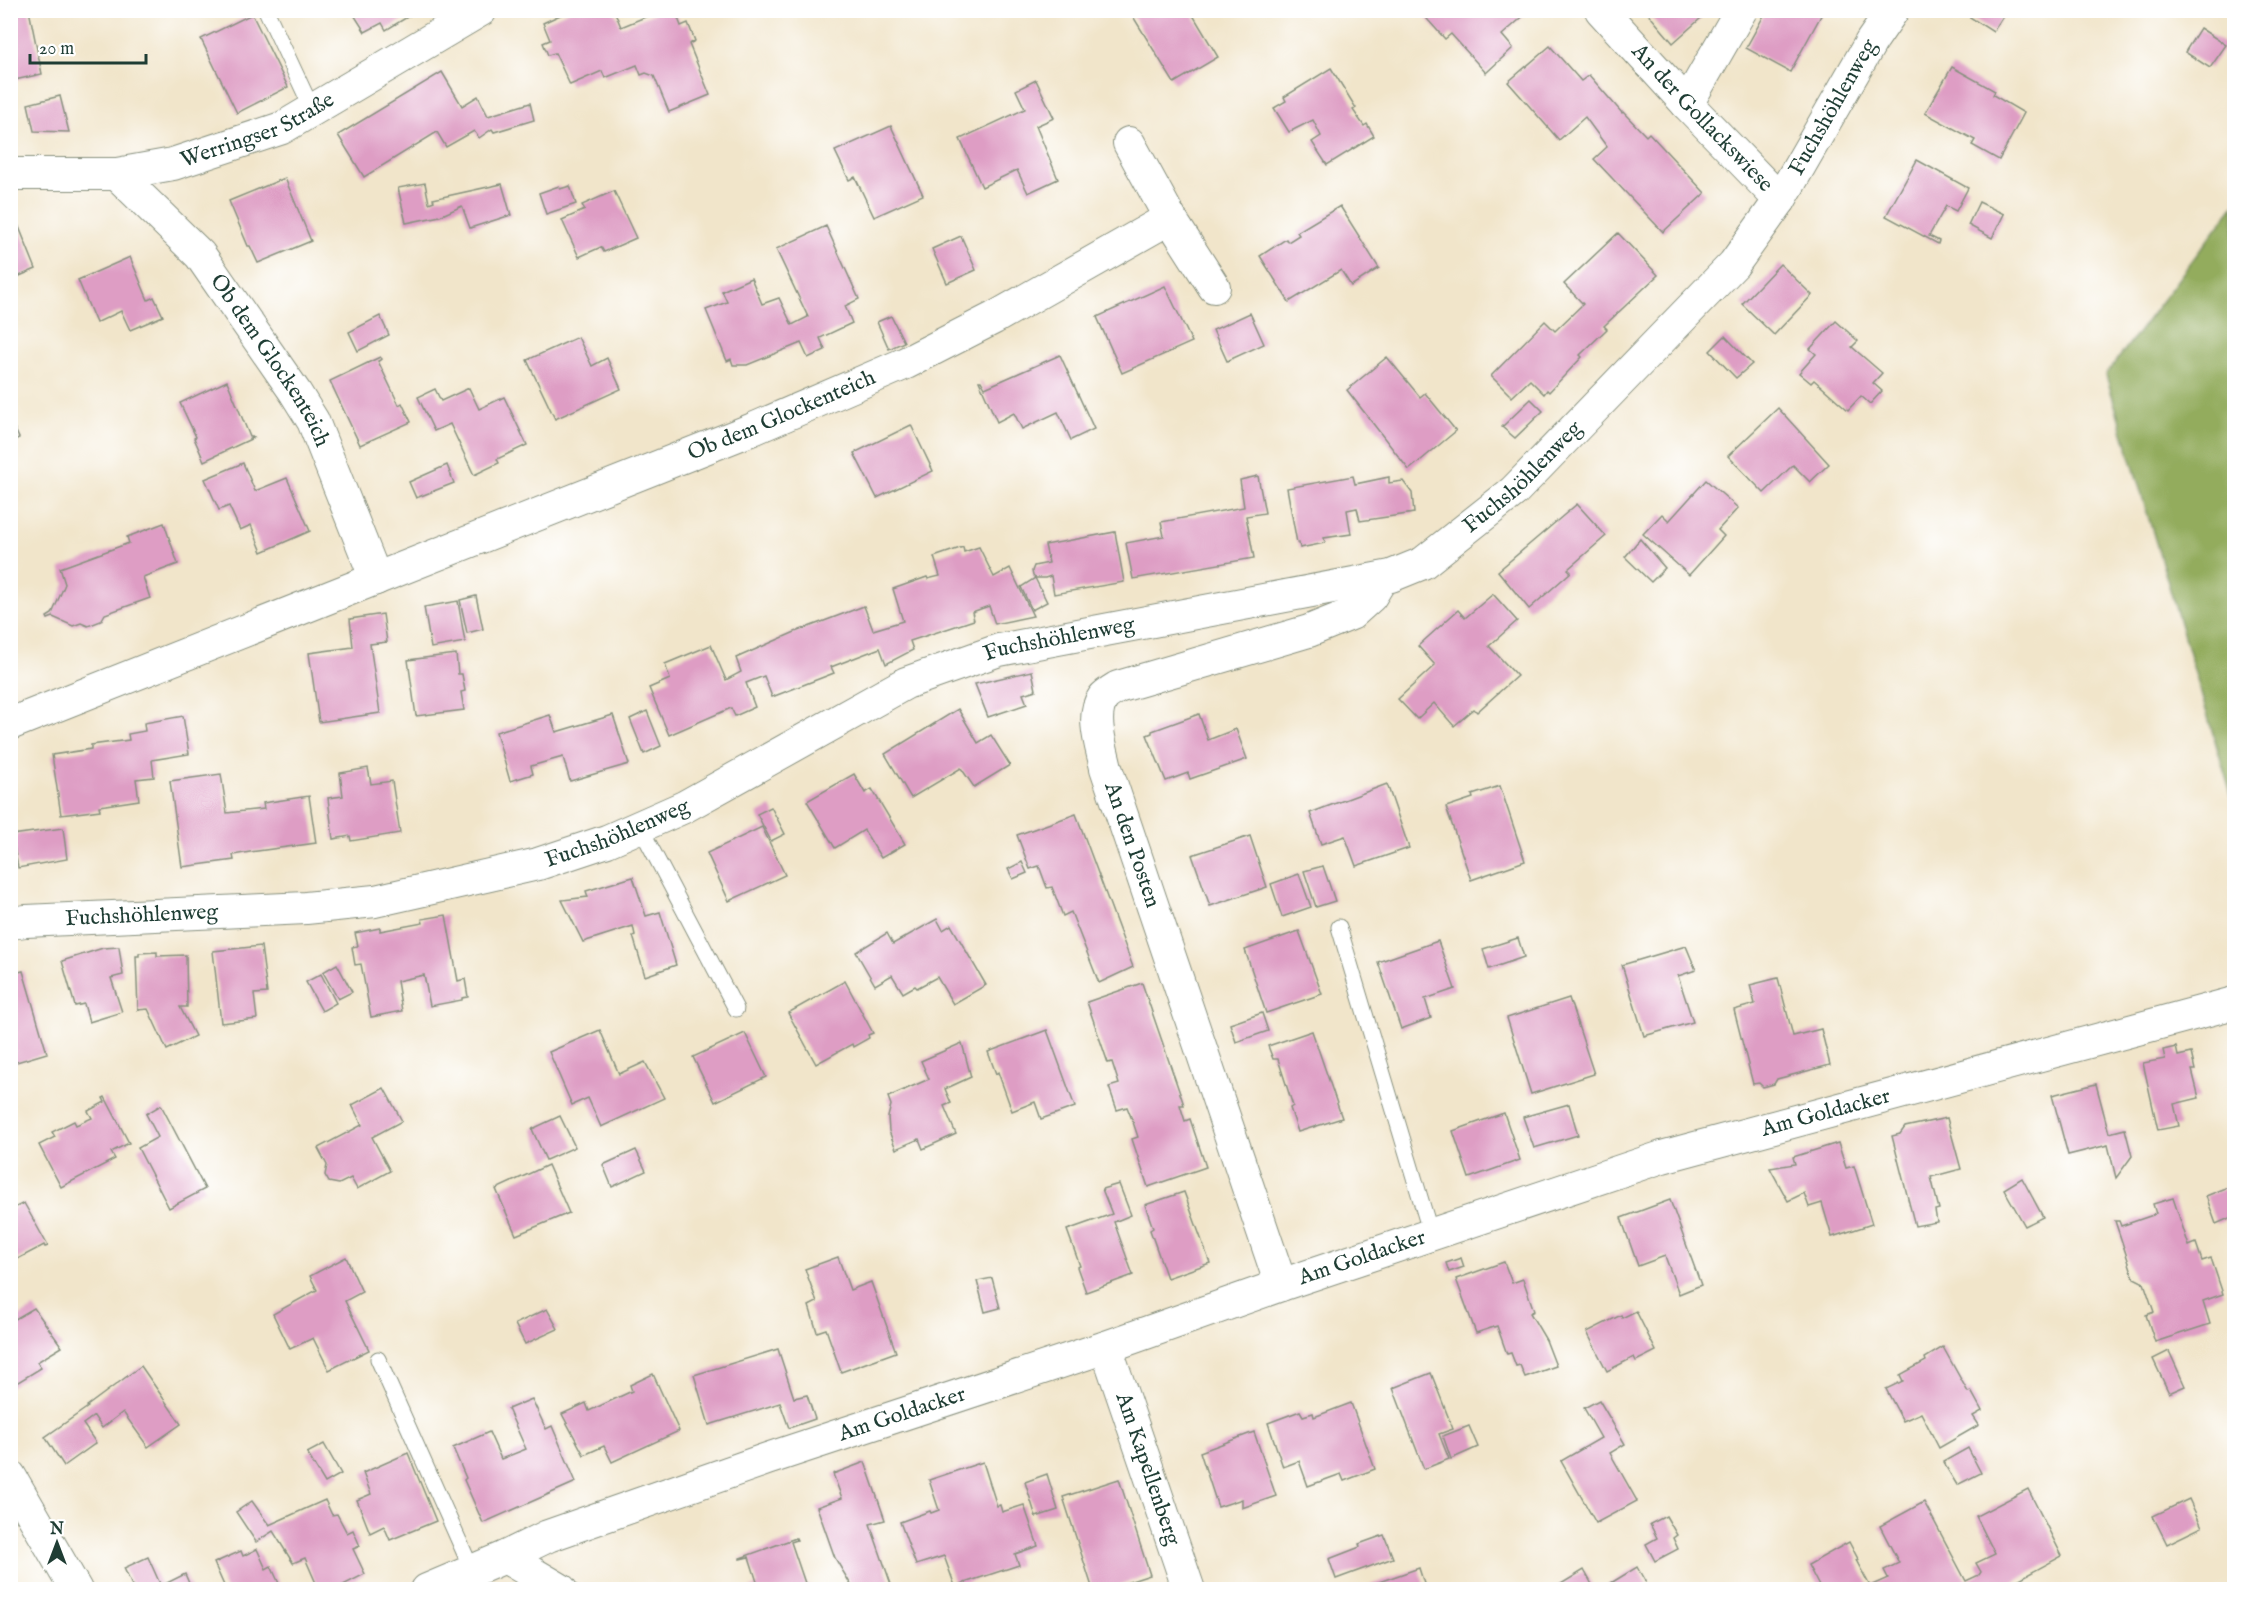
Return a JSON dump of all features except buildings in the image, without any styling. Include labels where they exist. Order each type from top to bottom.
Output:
[{"type":"street","name":"Werringser Straße","points":[[10,174],[117,174],[173,164],[282,128],[481,10]]},
{"type":"street","name":"An der Gollackswiese","points":[[1601,10],[1687,105],[1780,200]]},
{"type":"street","points":[[1687,105],[1741,10]]},
{"type":"street","name":"Fuchshöhlenweg","points":[[10,923],[306,909],[375,901],[538,864],[607,841],[684,807],[906,683],[999,650],[1382,578],[1423,563],[1514,491],[1734,264],[1780,200],[1871,42],[1893,10]]},
{"type":"street","points":[[1129,143],[1170,218],[1214,287]]},
{"type":"street","name":"Ob dem Glockenteich","points":[[117,174],[200,255],[295,392],[313,421],[376,579]]},
{"type":"street","name":"Ob dem Glockenteich","points":[[10,724],[753,429],[906,363],[994,318],[1170,218]]},
{"type":"street","name":"An den Posten","points":[[1281,1285],[1106,768],[1098,729],[1098,711],[1103,697],[1118,687],[1309,631],[1351,614],[1371,596],[1382,578]]},
{"type":"street","name":"Am Goldacker","points":[[427,1590],[548,1536],[756,1463],[1106,1347],[1281,1285],[1662,1157],[2235,1003]]},
{"type":"street","name":"Am Kapellenberg","points":[[1106,1347],[1189,1590]]},
{"type":"street","points":[[10,1476],[76,1590]]},
{"type":"street","points":[[505,1557],[561,1590]]},
{"type":"lane","points":[[266,10],[313,111]]},
{"type":"lane","points":[[640,827],[736,1009]]},
{"type":"lane","points":[[1339,927],[1431,1234]]},
{"type":"lane","points":[[378,1359],[472,1570]]},
{"type":"green space","points":[[2234,205],[2234,804],[2106,375]]}]
